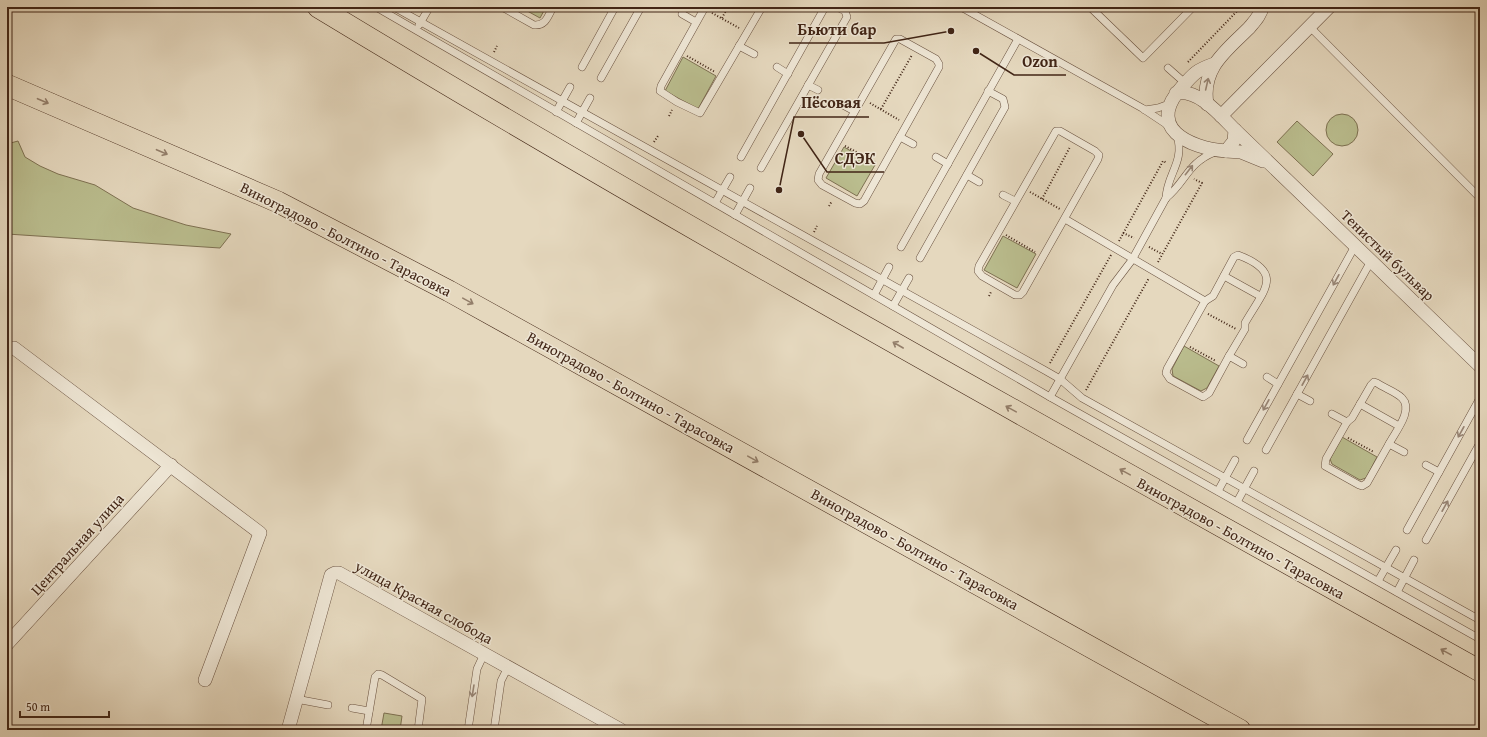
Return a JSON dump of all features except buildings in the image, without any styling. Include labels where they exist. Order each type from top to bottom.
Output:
[{"type":"main road","name":"Виноградово - Болтино - Тарасовка","points":[[318,7],[622,186],[972,388],[1480,671]]},
{"type":"main road","name":"Виноградово - Болтино - Тарасовка","points":[[7,85],[278,202],[449,291],[1240,730]]},
{"type":"street","points":[[1207,104],[1205,92],[1207,81],[1214,64],[1255,22],[1262,7]]},
{"type":"street","points":[[1221,116],[1329,7]]},
{"type":"street","points":[[1174,131],[1167,117],[1181,79],[1198,69],[1214,64]]},
{"type":"street","name":"Тенистый бульвар","points":[[1173,98],[1184,92],[1207,104],[1221,116],[1480,366]]},
{"type":"street","points":[[1222,150],[1234,141],[1235,130]]},
{"type":"street","name":"Тенистый бульвар","points":[[1174,131],[1194,145],[1241,152],[1273,167]]},
{"type":"street","points":[[7,348],[14,348],[260,533],[205,680]]},
{"type":"street","name":"Центральная улица","points":[[7,644],[171,465]]},
{"type":"street","name":"улица Красная слобода","points":[[288,730],[331,575],[339,573],[621,730]]},
{"type":"lane","points":[[376,7],[1050,397],[1480,639]]},
{"type":"lane","points":[[394,7],[407,10],[421,22],[1060,379],[1082,398],[1480,620]]},
{"type":"lane","points":[[502,7],[534,25],[540,25],[545,23],[553,7]]},
{"type":"lane","points":[[582,67],[615,7]]},
{"type":"lane","points":[[601,78],[641,7]]},
{"type":"lane","points":[[705,8],[661,86],[660,91],[677,102],[700,113],[762,7]]},
{"type":"lane","points":[[741,157],[826,7]]},
{"type":"lane","points":[[761,168],[847,16],[845,11],[838,7]]},
{"type":"lane","points":[[961,7],[1145,110],[1174,131],[1180,146],[1180,156],[1166,188],[1166,198]]},
{"type":"lane","points":[[1090,7],[1143,58],[1192,7]]},
{"type":"lane","points":[[416,30],[429,8]]},
{"type":"lane","points":[[401,22],[407,10]]},
{"type":"lane","points":[[682,14],[696,22]]},
{"type":"lane","points":[[1309,26],[1480,198]]},
{"type":"lane","points":[[900,39],[916,48],[936,59],[939,64],[938,67],[864,201],[860,204],[855,203],[822,185],[818,180],[819,174],[894,41],[900,39]]},
{"type":"lane","points":[[901,247],[1018,39]]},
{"type":"lane","points":[[740,46],[754,54]]},
{"type":"lane","points":[[777,68],[788,74]]},
{"type":"lane","points":[[1168,68],[1181,79]]},
{"type":"lane","points":[[808,85],[818,90]]},
{"type":"lane","points":[[556,112],[570,87]]},
{"type":"lane","points":[[920,258],[1005,107],[1003,99],[988,91]]},
{"type":"lane","points":[[576,123],[590,98]]},
{"type":"lane","points":[[1145,110],[1158,108],[1173,98]]},
{"type":"lane","points":[[841,104],[854,111]]},
{"type":"lane","points":[[1060,131],[1075,139],[1096,151],[1099,155],[1098,159],[1023,292],[1020,295],[1015,295],[982,276],[978,271],[978,266],[1053,133],[1060,131]]},
{"type":"lane","points":[[900,137],[913,144]]},
{"type":"lane","points":[[1050,397],[1113,285],[1132,260],[1166,198],[1173,192],[1194,164],[1204,156],[1222,150]]},
{"type":"lane","points":[[936,157],[948,164]]},
{"type":"lane","points":[[967,175],[979,182]]},
{"type":"lane","points":[[715,203],[730,177]]},
{"type":"lane","points":[[735,215],[750,188]]},
{"type":"lane","points":[[1003,195],[1015,202]]},
{"type":"lane","points":[[1066,216],[1115,247],[1132,260],[1205,300]]},
{"type":"lane","points":[[1247,440],[1355,246]]},
{"type":"lane","points":[[1238,255],[1261,267],[1266,273],[1268,280],[1245,323],[1242,333],[1209,393],[1203,397],[1170,379],[1166,373],[1205,300],[1213,296],[1234,257],[1238,255]]},
{"type":"lane","points":[[1266,450],[1371,261]]},
{"type":"lane","points":[[874,295],[890,267]]},
{"type":"lane","points":[[1224,276],[1260,296]]},
{"type":"lane","points":[[893,306],[909,278]]},
{"type":"lane","points":[[1229,356],[1243,364]]},
{"type":"lane","points":[[1266,377],[1278,384]]},
{"type":"lane","points":[[1374,382],[1403,399],[1406,408],[1405,414],[1399,426],[1365,485],[1359,485],[1325,466],[1324,462],[1346,422],[1352,418],[1374,382]]},
{"type":"lane","points":[[1297,394],[1310,401]]},
{"type":"lane","points":[[1407,530],[1480,398]]},
{"type":"lane","points":[[1360,404],[1399,426]]},
{"type":"lane","points":[[1332,414],[1346,422]]},
{"type":"lane","points":[[1426,540],[1480,442]]},
{"type":"lane","points":[[1389,444],[1404,452]]},
{"type":"lane","points":[[1218,491],[1235,460]]},
{"type":"lane","points":[[1426,465],[1439,472]]},
{"type":"lane","points":[[1237,502],[1254,471]]},
{"type":"lane","points":[[1378,581],[1396,550]]},
{"type":"lane","points":[[1397,592],[1414,560]]},
{"type":"lane","points":[[468,730],[477,669],[484,654]]},
{"type":"lane","points":[[494,730],[502,681],[508,667]]},
{"type":"lane","points":[[366,730],[375,677],[378,674],[422,699],[418,730]]},
{"type":"lane","points":[[296,699],[328,704]]},
{"type":"lane","points":[[352,708],[369,711]]},
{"type":"path","points":[[722,18],[728,7]]},
{"type":"path","points":[[1181,79],[1198,50],[1240,10],[1241,7]]},
{"type":"path","points":[[705,8],[747,33]]},
{"type":"path","points":[[881,109],[916,48]]},
{"type":"path","points":[[680,52],[723,76]]},
{"type":"path","points":[[861,98],[907,124]]},
{"type":"path","points":[[1042,198],[1075,139]]},
{"type":"path","points":[[837,141],[883,167]]},
{"type":"path","points":[[1046,371],[1163,161]]},
{"type":"path","points":[[1082,398],[1202,183]]},
{"type":"path","points":[[1022,188],[1042,198],[1066,216]]},
{"type":"path","points":[[998,231],[1044,256]]},
{"type":"path","points":[[1123,233],[1134,238]]},
{"type":"path","points":[[1147,246],[1162,254]]},
{"type":"path","points":[[1200,310],[1242,333]]},
{"type":"path","points":[[1182,342],[1224,366]]},
{"type":"path","points":[[1340,434],[1382,457]]},
{"type":"green space","points":[[520,7],[546,7],[540,18]]},
{"type":"green space","points":[[683,57],[716,76],[698,109],[665,91]]},
{"type":"green space","points":[[1345,114],[1351,116],[1356,121],[1358,130],[1356,139],[1351,144],[1339,146],[1333,144],[1328,139],[1326,127],[1328,121],[1333,116]]},
{"type":"green space","points":[[1297,121],[1333,154],[1313,176],[1277,142]]},
{"type":"green space","points":[[18,141],[25,157],[40,166],[58,174],[95,185],[133,208],[186,225],[231,234],[220,248],[7,234],[7,144]]},
{"type":"green space","points":[[844,147],[875,165],[857,196],[826,178]]},
{"type":"green space","points":[[1003,236],[1036,254],[1017,288],[984,270]]},
{"type":"green space","points":[[1184,346],[1219,366],[1207,388],[1201,391],[1173,376],[1172,369]]},
{"type":"green space","points":[[1342,437],[1377,457],[1366,478],[1360,480],[1332,464],[1330,459]]},
{"type":"green space","points":[[384,713],[402,716],[400,730],[381,730]]},
{"type":"place","name":"Бьюти бар","points":[[951,31]]},
{"type":"place","name":"Ozon","points":[[976,51]]},
{"type":"place","name":"СДЭК","points":[[801,134]]},
{"type":"place","name":"Пёсовая","points":[[779,190]]}]
